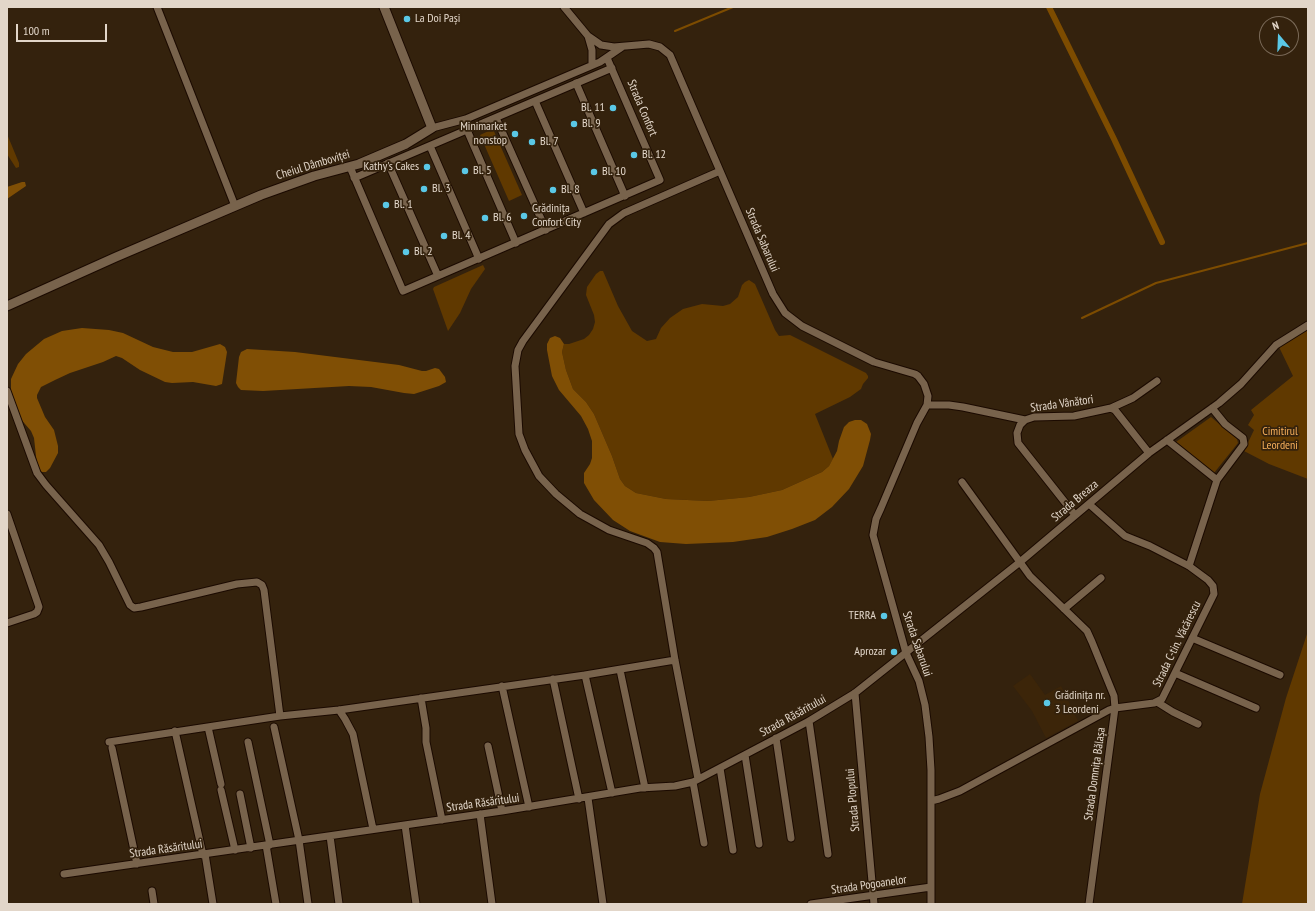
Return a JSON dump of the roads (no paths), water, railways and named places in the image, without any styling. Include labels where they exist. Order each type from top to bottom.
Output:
[{"type":"street","points":[[157,7],[234,206]]},
{"type":"street","points":[[384,7],[432,128]]},
{"type":"street","points":[[564,7],[588,36],[601,45],[602,53],[600,62]]},
{"type":"street","points":[[588,36],[593,54],[592,65]]},
{"type":"street","name":"Strada Sabarului","points":[[601,45],[609,47],[645,44],[655,45],[664,49],[670,55],[773,294],[785,314],[802,326],[874,362],[915,374],[922,380],[928,396],[927,405],[917,423],[881,508],[875,523],[873,535],[906,653],[919,681],[925,705],[929,737],[931,801],[931,904]]},
{"type":"street","name":"Cheiul Dâmboviței","points":[[7,306],[122,254],[234,206],[304,179],[350,167],[401,146],[432,128],[460,121],[600,62],[624,46]]},
{"type":"street","points":[[350,167],[354,178],[430,146],[612,68],[607,58]]},
{"type":"street","name":"Strada Confort","points":[[354,178],[403,291],[479,259],[660,180],[612,68]]},
{"type":"street","points":[[576,84],[625,196]]},
{"type":"street","points":[[536,101],[584,213]]},
{"type":"street","points":[[488,109],[494,118],[546,230]]},
{"type":"street","points":[[467,130],[516,243]]},
{"type":"street","points":[[430,146],[479,259]]},
{"type":"street","points":[[388,163],[438,276]]},
{"type":"street","points":[[704,843],[696,780],[656,552],[654,548],[647,543],[609,530],[580,514],[556,494],[539,476],[524,450],[519,434],[514,366],[518,350],[523,341],[609,224],[624,213],[720,171]]},
{"type":"street","name":"Strada Breaza","points":[[854,693],[1020,562],[1149,453],[1212,408],[1241,384],[1276,345],[1308,326]]},
{"type":"street","points":[[1111,408],[1133,398],[1157,381]]},
{"type":"street","points":[[7,390],[33,466],[39,476],[99,544],[110,562],[130,605],[134,608],[141,607],[237,584],[257,582],[262,584],[280,716]]},
{"type":"street","points":[[927,405],[949,405],[963,407],[1025,420]]},
{"type":"street","name":"Strada Vânători","points":[[1075,515],[1018,443],[1016,433],[1020,425],[1025,420],[1034,417],[1074,416],[1111,408],[1115,410],[1149,453]]},
{"type":"street","points":[[1188,566],[1217,480],[1241,451],[1245,442],[1243,438],[1225,424],[1212,408]]},
{"type":"street","points":[[1167,440],[1217,480]]},
{"type":"street","name":"Strada Domnița Bălașa","points":[[962,482],[1032,579],[1081,625],[1090,637],[1114,696],[1115,708],[1089,904]]},
{"type":"street","name":"Strada C-tin. Văcărescu","points":[[931,801],[960,791],[1084,723],[1115,708],[1157,702],[1162,699],[1214,591],[1210,582],[1188,566],[1150,546],[1125,536],[1089,504]]},
{"type":"street","points":[[7,514],[39,607],[37,612],[34,614],[7,623]]},
{"type":"street","points":[[1064,609],[1100,578]]},
{"type":"street","points":[[1192,638],[1280,675]]},
{"type":"street","points":[[137,864],[110,745],[175,731],[280,716],[339,710],[620,670],[675,660]]},
{"type":"street","points":[[620,670],[645,788]]},
{"type":"street","points":[[1175,673],[1256,708]]},
{"type":"street","points":[[585,675],[612,793]]},
{"type":"street","points":[[553,679],[579,799]]},
{"type":"street","points":[[502,686],[529,807]]},
{"type":"street","name":"Strada Răsăritului","points":[[64,874],[502,812],[645,788],[675,786],[696,780],[720,768],[809,721],[854,693]]},
{"type":"street","name":"Strada Plopului","points":[[854,693],[874,904]]},
{"type":"street","points":[[421,698],[426,728],[426,742],[442,820]]},
{"type":"street","points":[[1157,702],[1173,712],[1198,724]]},
{"type":"street","points":[[339,710],[353,734],[373,830]]},
{"type":"street","points":[[809,721],[828,854]]},
{"type":"street","points":[[208,727],[235,850]]},
{"type":"street","points":[[274,727],[299,840],[308,904]]},
{"type":"street","points":[[175,731],[204,854],[214,904]]},
{"type":"street","points":[[776,738],[791,838]]},
{"type":"street","points":[[248,742],[268,845],[276,904]]},
{"type":"street","points":[[488,746],[502,812]]},
{"type":"street","points":[[745,755],[759,844]]},
{"type":"street","points":[[720,768],[733,850]]},
{"type":"street","points":[[240,794],[251,848]]},
{"type":"street","points":[[588,798],[603,904]]},
{"type":"street","points":[[480,814],[492,904]]},
{"type":"street","points":[[405,825],[416,904]]},
{"type":"street","points":[[330,836],[340,904]]},
{"type":"street","name":"Strada Pogoanelor","points":[[811,904],[931,887]]},
{"type":"street","points":[[152,891],[154,904]]},
{"type":"waterway","points":[[675,31],[733,7]]},
{"type":"waterway","points":[[1049,7],[1114,139],[1162,242]]},
{"type":"waterway","points":[[1082,318],[1156,283],[1308,243]]},
{"type":"place","name":"La Doi Pași","points":[[407,19]]},
{"type":"place","name":"Bl. 11","points":[[613,108]]},
{"type":"place","name":"Bl. 9","points":[[574,124]]},
{"type":"place","name":"Minimarket nonstop","points":[[515,134]]},
{"type":"place","name":"Bl. 7","points":[[532,142]]},
{"type":"place","name":"Bl. 12","points":[[634,155]]},
{"type":"place","name":"Kathy's Cakes","points":[[427,167]]},
{"type":"place","name":"Bl. 5","points":[[465,171]]},
{"type":"place","name":"Bl. 10","points":[[594,172]]},
{"type":"place","name":"Bl. 3","points":[[424,189]]},
{"type":"place","name":"Bl. 8","points":[[553,190]]},
{"type":"place","name":"Bl. 1","points":[[386,205]]},
{"type":"place","name":"Grădinița Confort City","points":[[524,216]]},
{"type":"place","name":"Bl. 6","points":[[485,218]]},
{"type":"place","name":"Bl. 4","points":[[444,236]]},
{"type":"place","name":"Bl. 2","points":[[406,252]]},
{"type":"place","name":"TERRA","points":[[884,616]]},
{"type":"place","name":"Aprozar","points":[[894,652]]},
{"type":"place","name":"Grădinița nr. 3 Leordeni","points":[[1047,703]]},
{"type":"park label","name":"Cimitirul Leordeni","points":[[1280,439]]}]
